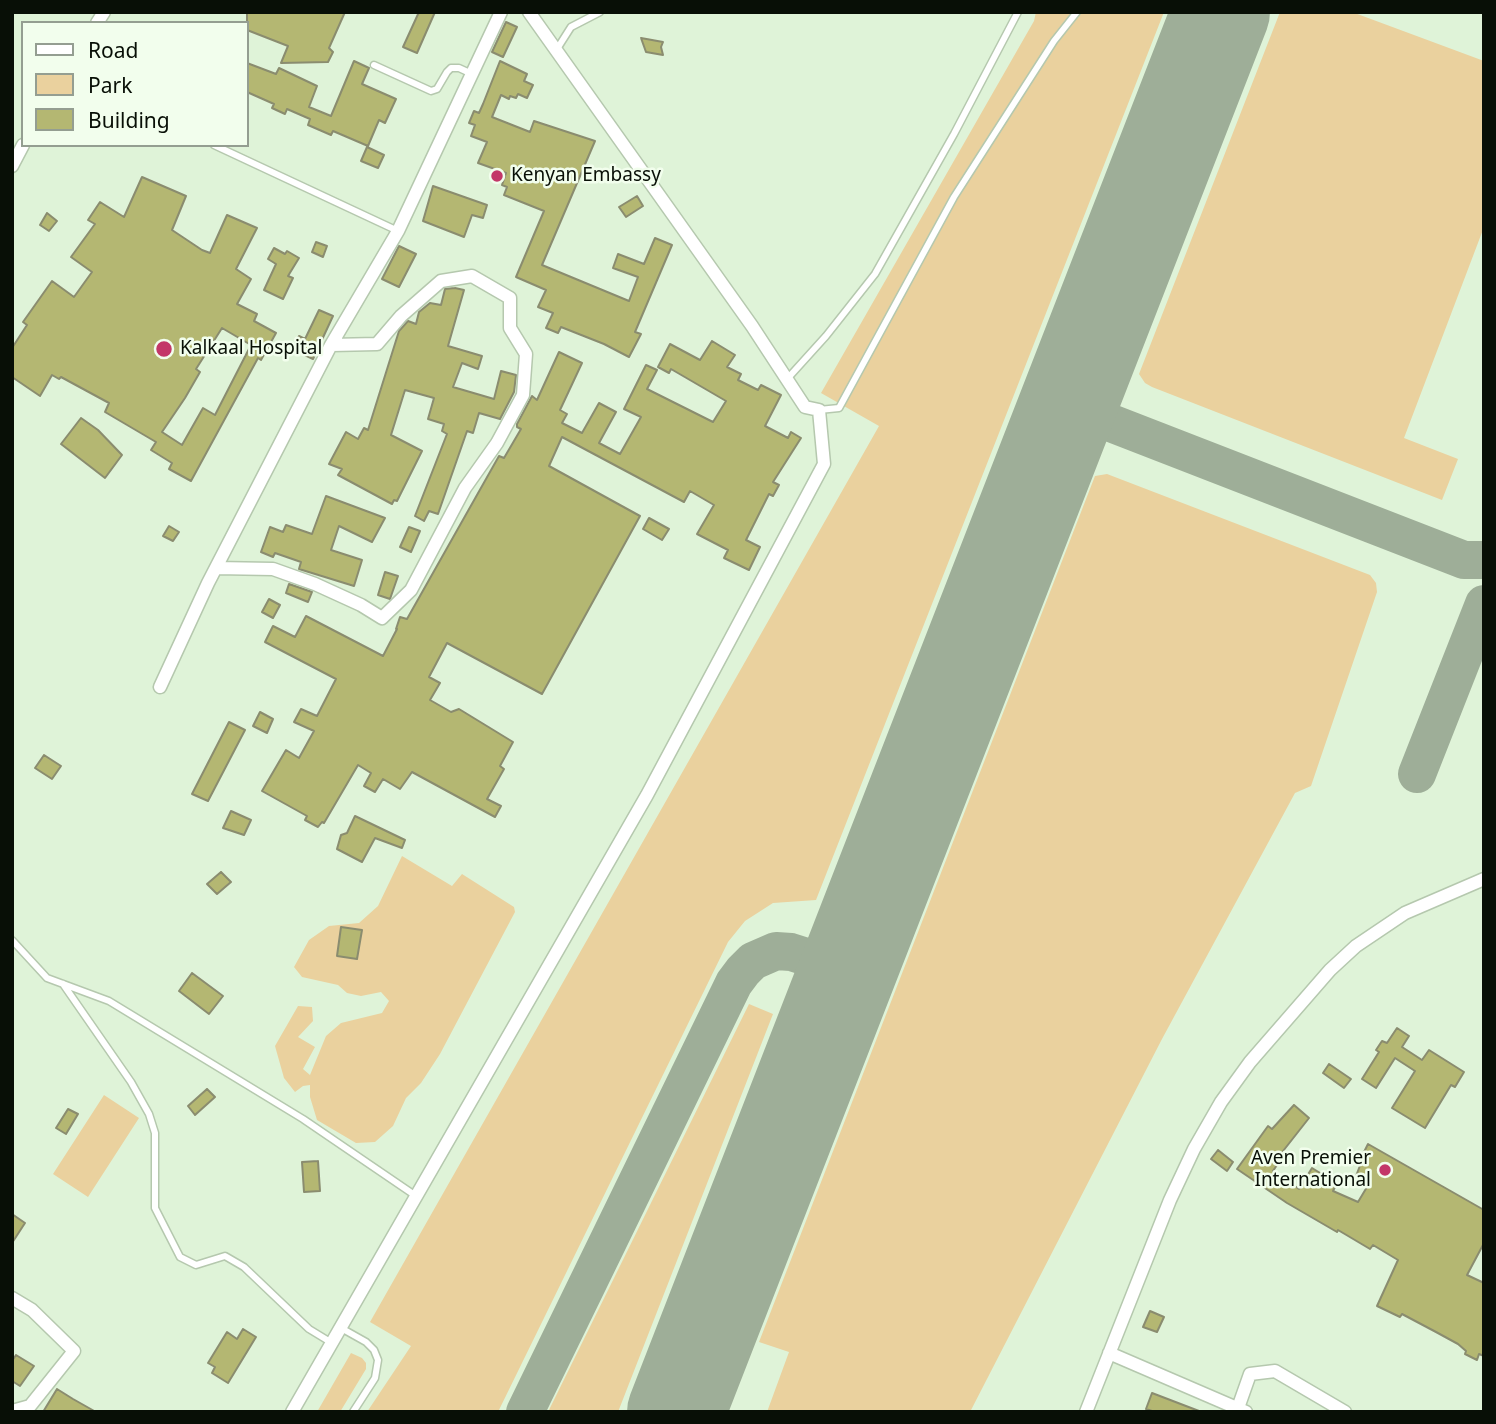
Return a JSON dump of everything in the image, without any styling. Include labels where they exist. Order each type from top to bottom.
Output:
[{"type":"street","points":[[160,687],[216,568],[331,345],[398,231],[501,12]]},
{"type":"street","points":[[292,1412],[647,795],[824,464],[819,410],[805,407],[788,378],[529,12]]},
{"type":"street","points":[[12,166],[22,147]]},
{"type":"street","points":[[216,568],[273,569],[315,583],[382,618],[411,590],[465,488],[497,443],[523,395],[526,354],[510,328],[510,299],[472,276],[441,281],[401,316],[377,344],[331,345]]},
{"type":"street","points":[[1086,1412],[1170,1200],[1194,1149],[1221,1102],[1250,1062],[1313,988],[1356,946],[1379,928],[1405,913],[1484,879]]},
{"type":"street","points":[[12,1298],[32,1310],[74,1351],[30,1406],[12,1411]]},
{"type":"street","points":[[1109,1353],[1242,1410],[1250,1374],[1275,1371],[1345,1412]]},
{"type":"lane","points":[[557,49],[571,27],[600,12]]},
{"type":"lane","points":[[788,378],[826,336],[875,274],[954,134],[1018,12]]},
{"type":"lane","points":[[819,410],[839,408],[954,197],[1054,41],[1077,12]]},
{"type":"lane","points":[[374,65],[431,91],[437,89],[451,68],[472,74]]},
{"type":"lane","points":[[218,147],[398,231]]},
{"type":"lane","points":[[12,940],[47,978],[108,1001],[303,1119],[417,1197]]},
{"type":"lane","points":[[63,985],[131,1082],[149,1114],[155,1133],[155,1208],[180,1256],[196,1265],[225,1256],[244,1267],[309,1329],[332,1343]]},
{"type":"lane","points":[[341,1328],[366,1342],[374,1350],[378,1360],[375,1378],[353,1412]]},
{"type":"green space","points":[[1036,12],[1164,12],[816,900],[773,903],[745,921],[728,942],[498,1412],[367,1412],[411,1346],[370,1322],[879,426],[821,393],[1034,21]]},
{"type":"green space","points":[[1280,12],[1352,12],[1484,61],[1484,227],[1404,438],[1458,459],[1442,500],[1152,387],[1145,383],[1139,374]]},
{"type":"green space","points":[[1107,474],[1370,575],[1376,583],[1377,592],[1311,786],[1295,793],[1162,1039],[970,1412],[767,1412],[789,1352],[759,1342],[1095,476]]},
{"type":"green space","points":[[402,856],[452,886],[462,874],[514,907],[515,912],[440,1054],[421,1083],[406,1098],[393,1126],[375,1142],[356,1143],[317,1120],[310,1097],[310,1085],[295,1092],[284,1078],[275,1046],[298,1006],[312,1007],[313,1021],[298,1037],[315,1047],[303,1069],[310,1075],[326,1036],[341,1023],[382,1013],[389,1001],[381,992],[361,996],[347,993],[338,985],[302,977],[294,967],[309,940],[329,926],[359,923],[378,906]]},
{"type":"green space","points":[[749,1004],[773,1014],[618,1412],[548,1412]]},
{"type":"green space","points":[[104,1095],[139,1118],[88,1197],[53,1174]]},
{"type":"green space","points":[[351,1353],[362,1358],[366,1369],[340,1412],[317,1412]]},
{"type":"building","points":[[247,12],[345,12],[329,48],[333,52],[328,62],[281,63],[288,46],[248,30]]},
{"type":"building","points":[[419,12],[435,12],[417,53],[403,47]]},
{"type":"building","points":[[506,22],[517,27],[503,57],[492,52]]},
{"type":"building","points":[[641,38],[663,42],[663,55],[646,52]]},
{"type":"building","points":[[354,61],[369,68],[362,84],[396,99],[385,123],[379,120],[368,146],[333,131],[331,135],[308,125],[310,119],[287,109],[285,114],[272,108],[274,104],[248,92],[248,63],[276,74],[279,68],[317,86],[309,107],[331,116]]},
{"type":"building","points":[[500,61],[527,74],[524,81],[533,85],[527,98],[518,94],[516,98],[510,96],[509,99],[501,95],[492,117],[530,132],[534,121],[595,141],[542,265],[629,301],[638,277],[613,268],[618,254],[644,264],[655,238],[672,245],[635,332],[641,334],[629,357],[561,327],[558,333],[546,328],[553,313],[538,307],[546,290],[516,277],[544,211],[504,195],[507,187],[502,185],[506,173],[478,163],[487,142],[471,136],[475,125],[469,123],[474,111],[479,113]]},
{"type":"building","points":[[367,147],[384,155],[378,168],[361,161]]},
{"type":"building","points":[[142,177],[186,196],[172,230],[202,250],[210,253],[227,215],[257,228],[236,269],[251,279],[237,304],[257,314],[254,321],[276,333],[261,360],[258,358],[191,481],[169,469],[172,463],[151,450],[156,442],[105,412],[109,403],[61,377],[59,379],[52,375],[40,396],[12,377],[12,348],[27,325],[23,322],[52,281],[74,297],[92,272],[71,257],[95,224],[88,220],[100,202],[124,217]],"holes":[[[222,328],[251,345],[215,415],[203,408],[182,445],[162,432],[185,398],[200,372],[196,369]]]},
{"type":"building","points":[[433,186],[487,205],[483,218],[472,215],[464,237],[423,221]]},
{"type":"building","points":[[637,196],[643,206],[626,217],[619,207]]},
{"type":"building","points":[[47,213],[57,221],[49,231],[40,225]]},
{"type":"building","points":[[316,242],[327,246],[323,257],[312,252]]},
{"type":"building","points":[[399,246],[416,254],[399,287],[382,279]]},
{"type":"building","points":[[274,248],[299,258],[288,276],[293,278],[283,299],[264,290],[276,264],[268,259]]},
{"type":"building","points":[[445,289],[464,290],[448,346],[482,356],[478,369],[462,363],[453,387],[494,399],[501,371],[516,375],[514,392],[500,419],[479,413],[473,433],[467,431],[438,514],[429,511],[424,521],[415,516],[447,434],[442,431],[444,424],[428,419],[434,398],[405,390],[391,435],[422,451],[397,501],[394,500],[392,504],[338,475],[342,469],[329,464],[346,432],[358,439],[364,428],[368,430],[399,331],[408,321],[416,324],[419,312],[430,303],[441,305]]},
{"type":"building","points":[[319,310],[333,316],[313,359],[292,349],[299,336],[305,339]]},
{"type":"building","points":[[712,341],[735,355],[727,367],[741,374],[738,380],[758,390],[761,385],[781,395],[765,426],[788,438],[791,432],[801,438],[773,482],[779,485],[773,496],[769,494],[746,540],[760,547],[749,570],[724,558],[728,550],[697,534],[714,505],[690,491],[684,502],[562,437],[549,466],[640,516],[542,694],[447,643],[429,677],[440,683],[430,700],[451,712],[459,709],[513,742],[500,766],[504,769],[487,799],[501,806],[495,817],[412,772],[400,789],[383,779],[375,792],[364,786],[371,773],[358,765],[324,823],[318,827],[305,820],[307,816],[262,791],[286,750],[299,758],[314,731],[294,722],[301,709],[317,716],[336,679],[265,642],[273,626],[295,637],[306,616],[383,656],[400,617],[407,619],[499,456],[504,458],[521,429],[517,424],[532,396],[537,400],[559,352],[582,363],[560,410],[567,414],[562,423],[582,433],[599,403],[616,412],[599,443],[620,454],[641,417],[624,409],[646,365],[657,370],[647,389],[713,422],[726,401],[671,369],[669,373],[658,367],[670,344],[700,360]]},
{"type":"building","points":[[81,418],[98,430],[122,455],[105,478],[61,444]]},
{"type":"building","points":[[326,496],[385,518],[372,542],[339,526],[331,550],[362,560],[354,586],[299,569],[301,562],[275,553],[273,557],[261,552],[270,527],[283,532],[286,525],[312,534]]},
{"type":"building","points":[[649,518],[669,529],[662,540],[643,529]]},
{"type":"building","points":[[169,526],[179,532],[173,541],[163,536]]},
{"type":"building","points":[[409,527],[420,531],[411,552],[400,547]]},
{"type":"building","points":[[385,572],[398,576],[390,599],[378,595]]},
{"type":"building","points":[[289,584],[312,592],[308,602],[286,593]]},
{"type":"building","points":[[269,599],[280,605],[273,618],[262,612]]},
{"type":"building","points":[[260,712],[273,719],[267,733],[253,726]]},
{"type":"building","points":[[229,722],[245,730],[208,801],[192,794]]},
{"type":"building","points":[[44,755],[61,766],[52,779],[35,768]]},
{"type":"building","points":[[231,811],[251,820],[244,835],[223,828]]},
{"type":"building","points":[[355,816],[405,840],[402,848],[375,838],[362,862],[337,849],[341,835],[347,833]]},
{"type":"building","points":[[221,872],[231,882],[217,894],[207,884]]},
{"type":"building","points":[[341,927],[362,930],[357,959],[337,956]]},
{"type":"building","points":[[192,973],[223,996],[209,1014],[179,991]]},
{"type":"building","points":[[1397,1028],[1409,1036],[1402,1047],[1422,1060],[1429,1050],[1464,1072],[1455,1087],[1451,1085],[1425,1128],[1392,1108],[1415,1071],[1395,1058],[1376,1088],[1362,1079],[1379,1052],[1376,1050],[1382,1041],[1387,1043]]},
{"type":"building","points":[[1329,1064],[1351,1079],[1344,1088],[1323,1073]]},
{"type":"building","points":[[207,1089],[215,1097],[195,1115],[188,1106]]},
{"type":"building","points":[[1294,1105],[1309,1118],[1276,1160],[1279,1162],[1273,1171],[1299,1189],[1312,1168],[1325,1176],[1323,1180],[1335,1187],[1333,1191],[1358,1202],[1370,1182],[1356,1176],[1361,1163],[1359,1162],[1368,1144],[1484,1210],[1484,1243],[1467,1275],[1484,1283],[1484,1356],[1479,1354],[1477,1360],[1465,1354],[1466,1351],[1458,1344],[1436,1332],[1402,1314],[1400,1317],[1377,1306],[1398,1260],[1373,1245],[1370,1249],[1338,1230],[1337,1232],[1287,1203],[1237,1169],[1268,1126],[1272,1129]]},
{"type":"building","points":[[68,1109],[78,1114],[66,1134],[56,1128]]},
{"type":"building","points":[[1218,1150],[1233,1162],[1227,1171],[1211,1159]]},
{"type":"building","points":[[318,1161],[320,1191],[304,1192],[302,1162]]},
{"type":"building","points":[[12,1214],[25,1223],[12,1243]]},
{"type":"building","points":[[1150,1311],[1164,1317],[1157,1332],[1143,1327]]},
{"type":"building","points":[[243,1329],[256,1337],[228,1383],[212,1373],[215,1367],[208,1363],[227,1332],[237,1339]]},
{"type":"building","points":[[16,1355],[34,1366],[20,1386],[12,1381],[12,1361]]},
{"type":"building","points":[[57,1389],[73,1399],[96,1412],[43,1412]]},
{"type":"building","points":[[1152,1393],[1199,1411],[1155,1412],[1146,1409]]},
{"type":"taxiway","points":[[1067,406],[1464,560],[1484,560]]},
{"type":"taxiway","points":[[1417,774],[1484,604]]},
{"type":"taxiway","points":[[525,1412],[734,983],[753,961],[776,951],[791,952],[848,970]]},
{"type":"runway","points":[[676,1412],[1221,12]]},
{"type":"place","name":"Kenyan Embassy","points":[[497,176]]},
{"type":"place","name":"Kalkaal Hospital","points":[[164,349]]},
{"type":"place","name":"Aven Premier International","points":[[1385,1170]]}]
